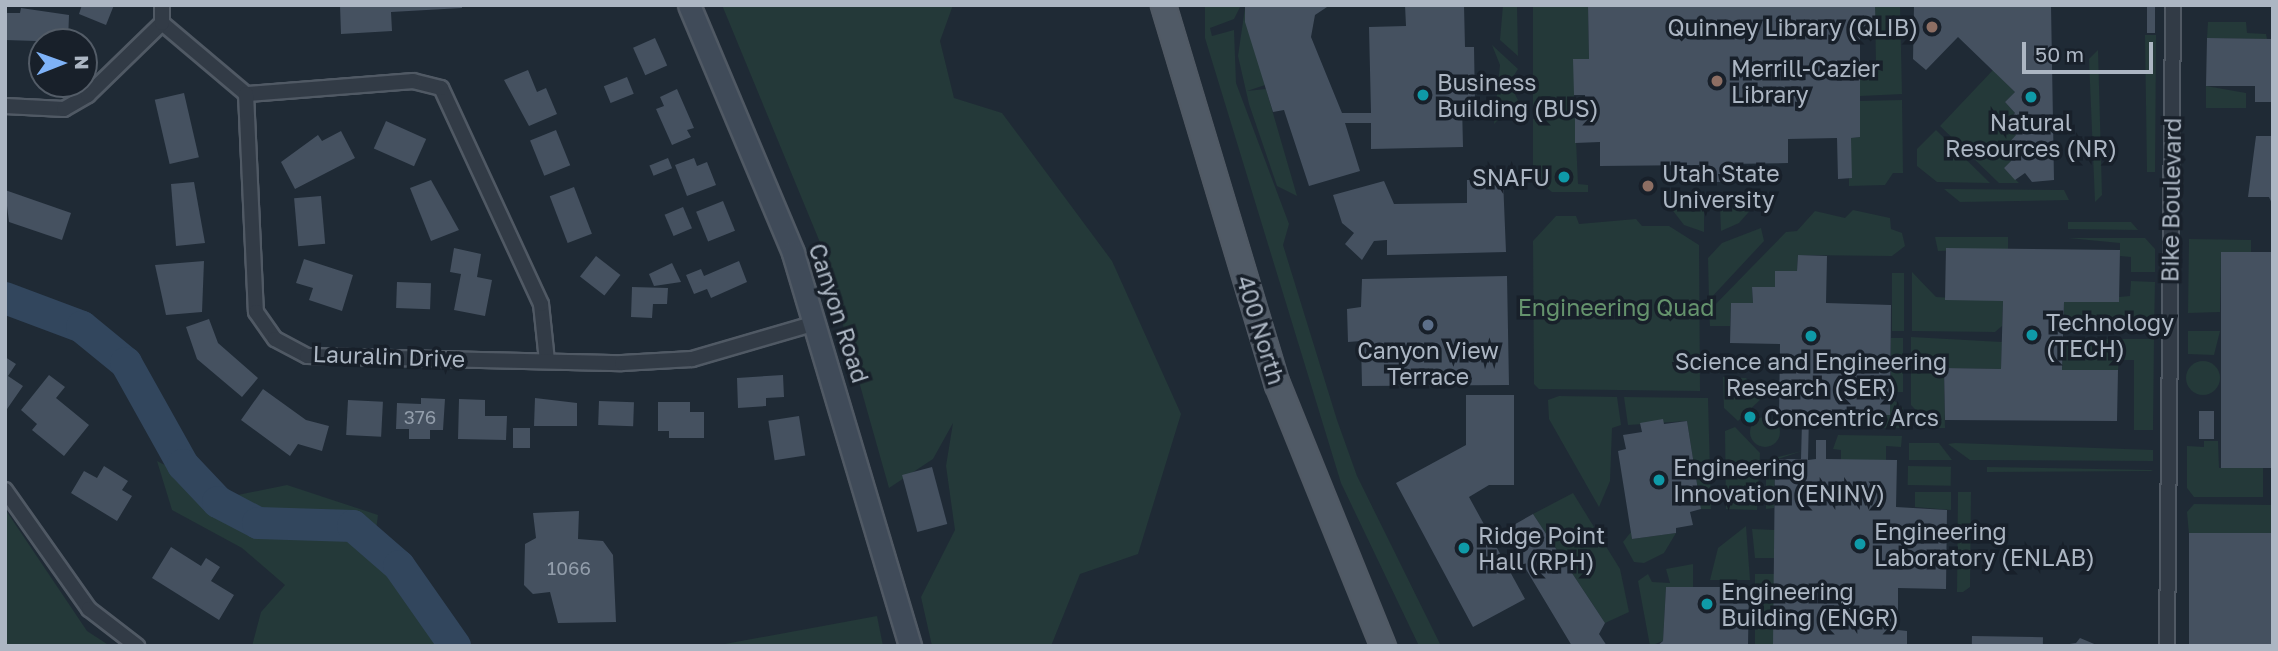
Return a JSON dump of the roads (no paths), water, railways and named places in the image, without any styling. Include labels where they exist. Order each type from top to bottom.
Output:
[{"type":"main road","name":"400 North","points":[[1163,5],[1277,384],[1383,646]]},
{"type":"street","points":[[5,106],[64,109],[88,95],[162,23],[162,5]]},
{"type":"street","name":"Canyon Road","points":[[689,5],[816,323],[910,646]]},
{"type":"street","name":"Bike Boulevard","points":[[2167,646],[2173,5]]},
{"type":"street","points":[[162,23],[246,94],[413,81],[441,88],[541,304],[547,361]]},
{"type":"street","name":"Lauralin Drive","points":[[246,94],[256,312],[275,339],[307,356],[547,361],[692,359],[816,323]]},
{"type":"street","points":[[5,490],[89,609],[137,646]]},
{"type":"waterway","points":[[5,298],[82,327],[126,363],[183,465],[218,502],[258,523],[353,526],[399,566],[455,646]]},
{"type":"place","name":"Quinney Library (QLIB)","points":[[1932,27]]},
{"type":"place","name":"Merrill-Cazier Library","points":[[1717,81]]},
{"type":"place","name":"Business Building (BUS)","points":[[1423,95]]},
{"type":"place","name":"Natural Resources (NR)","points":[[2031,97]]},
{"type":"place","name":"SNAFU","points":[[1564,177]]},
{"type":"place","name":"Utah State University","points":[[1648,186]]},
{"type":"place","name":"Canyon View Terrace","points":[[1428,325]]},
{"type":"place","name":"Technology (TECH)","points":[[2032,335]]},
{"type":"place","name":"Science and Engineering Research (SER)","points":[[1811,336]]},
{"type":"place","name":"Concentric Arcs","points":[[1750,417]]},
{"type":"place","name":"Engineering Innovation (ENINV)","points":[[1659,480]]},
{"type":"place","name":"Engineering Laboratory (ENLAB)","points":[[1860,544]]},
{"type":"place","name":"Ridge Point Hall (RPH)","points":[[1464,548]]},
{"type":"place","name":"Engineering Building (ENGR)","points":[[1707,604]]},
{"type":"park label","name":"Engineering Quad","points":[[1616,307]]}]
